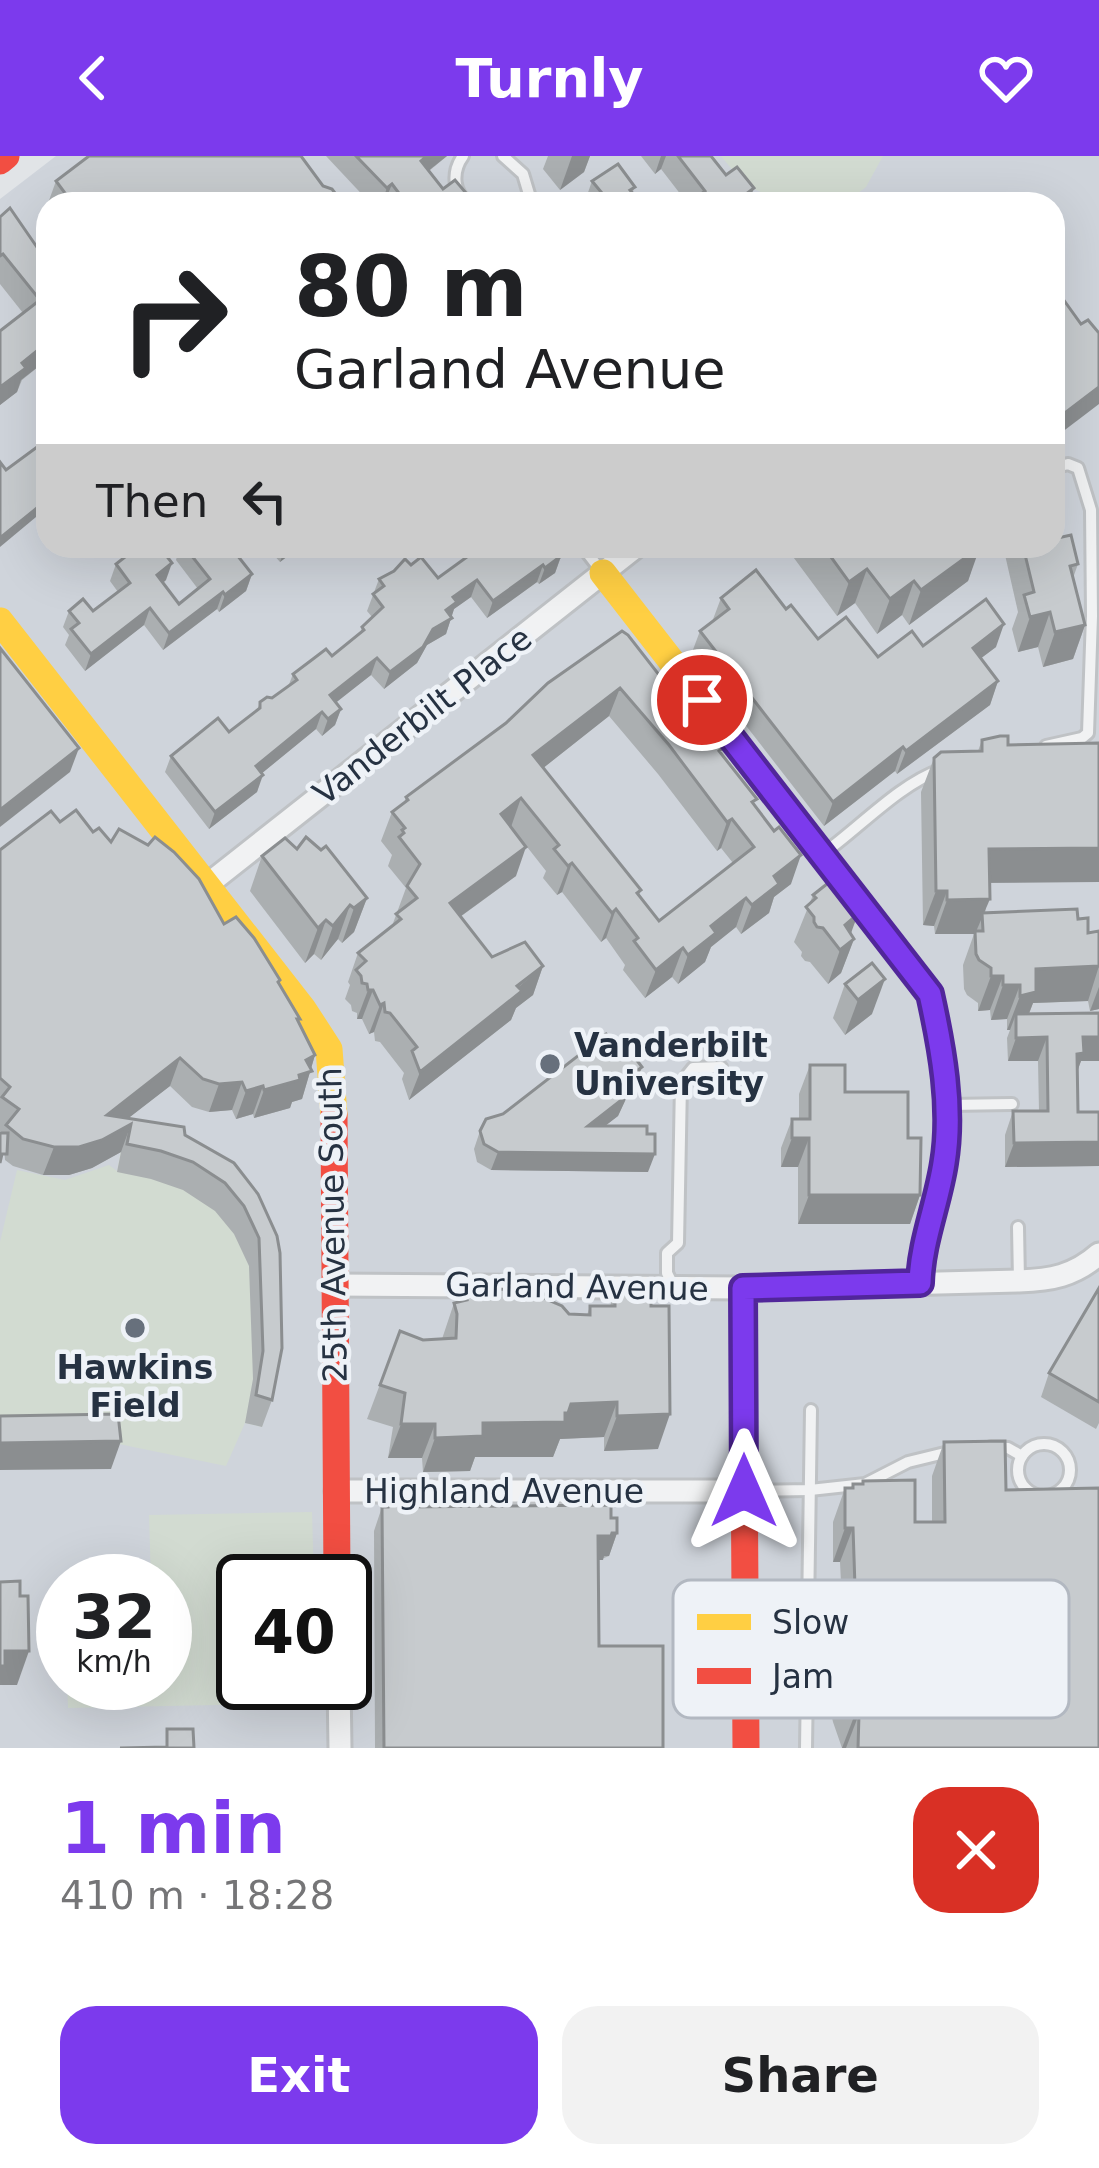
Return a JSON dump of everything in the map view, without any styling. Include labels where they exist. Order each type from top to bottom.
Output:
[{"type":"street","name":"Vanderbilt Place","points":[[207,885],[622,558]]},
{"type":"street","points":[[603,573],[930,994],[942,1053],[945,1160],[920,1283]]},
{"type":"street","name":"25th Avenue South","points":[[0,621],[314,1023],[329,1049],[337,1554]]},
{"type":"street","name":"Garland Avenue","points":[[335,1285],[743,1288],[1053,1280],[1072,1274],[1099,1254]]},
{"type":"street","points":[[743,1288],[745,1580]]},
{"type":"street","name":"Highland Avenue","points":[[336,1491],[744,1491]]},
{"type":"street","points":[[339,1710],[340,1748]]},
{"type":"street","points":[[746,1718],[746,1748]]},
{"type":"lane","points":[[459,192],[456,170],[463,156]]},
{"type":"lane","points":[[503,156],[523,174],[527,192]]},
{"type":"lane","points":[[1038,748],[1088,733],[1091,510],[1078,468],[1065,465]]},
{"type":"lane","points":[[592,558],[603,573]]},
{"type":"lane","points":[[821,855],[929,774],[948,768]]},
{"type":"lane","points":[[674,1287],[667,1273],[667,1253],[677,1243],[681,1083],[693,1068],[721,1067]]},
{"type":"lane","points":[[946,1105],[1012,1104]]},
{"type":"lane","points":[[1018,1227],[1018,1281]]},
{"type":"lane","points":[[809,1580],[811,1409]]},
{"type":"lane","points":[[1035,1445],[1060,1449],[1070,1471],[1064,1486],[1049,1495],[1033,1493],[1018,1473],[1022,1456],[1035,1445]]},
{"type":"lane","points":[[982,1446],[1008,1448],[1022,1456]]},
{"type":"lane","points":[[744,1491],[865,1484],[908,1462],[965,1449]]},
{"type":"lane","points":[[806,1718],[806,1748]]},
{"type":"shaded area","name":"Vanderbilt University","points":[[56,156],[1099,156],[1099,1748],[0,1748],[0,199]]},
{"type":"shaded area","points":[[721,156],[883,156],[860,192],[760,192],[744,184]]},
{"type":"shaded area","name":"Hawkins Field","points":[[122,1145],[248,1222],[269,1402],[262,1427],[245,1423],[226,1466],[109,1442],[0,1470],[0,1242],[17,1170],[65,1180],[109,1165],[117,1171]]},
{"type":"shaded area","points":[[312,1512],[313,1554],[216,1554],[216,1705],[192,1706],[192,1554],[150,1554],[149,1515]]},
{"type":"building","points":[[89,156],[301,156],[323,186],[334,192],[64,192],[56,181]]},
{"type":"building","points":[[356,156],[427,156],[421,161],[443,189],[455,180],[465,192],[398,192],[392,184],[387,188]]},
{"type":"building","points":[[678,156],[711,156],[726,175],[737,167],[754,188],[749,192],[705,191]]},
{"type":"building","points":[[618,164],[635,187],[632,192],[601,192],[592,181]]},
{"type":"building","points":[[10,208],[36,246],[36,295],[0,256],[0,217]]},
{"type":"building","points":[[1065,302],[1081,324],[1088,320],[1099,333],[1099,387],[1065,413]]},
{"type":"building","points":[[36,303],[36,352],[22,363],[26,368],[0,387],[0,331]]},
{"type":"building","points":[[36,448],[36,509],[0,538],[0,462],[6,470]]},
{"type":"building","points":[[1071,535],[1078,564],[1070,566],[1085,625],[1055,632],[1050,612],[1030,617],[1024,595],[1034,592],[1026,558],[1065,558],[1065,536]]},
{"type":"building","points":[[124,558],[168,558],[172,563],[157,575],[179,604],[210,579],[193,558],[239,558],[252,574],[169,633],[150,608],[91,654],[71,629],[79,623],[69,611],[83,599],[93,611],[130,583],[116,564]]},
{"type":"building","points":[[422,558],[438,578],[466,558],[558,558],[493,601],[477,580],[453,597],[457,602],[446,610],[452,618],[433,629],[423,647],[390,672],[377,658],[330,695],[341,709],[328,719],[322,712],[256,766],[263,775],[215,812],[171,756],[218,718],[229,732],[260,708],[260,702],[297,680],[293,674],[326,649],[332,656],[364,630],[383,607],[373,594],[384,586],[379,579],[405,559],[411,565]]},
{"type":"building","points":[[832,558],[965,558],[921,590],[914,581],[890,599],[867,569],[849,582]]},
{"type":"building","points":[[756,570],[786,609],[791,605],[818,639],[846,617],[878,657],[912,631],[923,646],[986,599],[1004,624],[973,648],[998,681],[833,802],[700,631],[729,609],[721,598]]},
{"type":"building","points":[[622,631],[628,635],[702,730],[708,725],[725,746],[719,751],[757,799],[752,802],[801,855],[774,876],[779,884],[752,905],[746,898],[711,926],[716,933],[688,955],[683,948],[656,970],[616,909],[612,913],[572,863],[568,866],[554,849],[559,845],[521,798],[501,814],[526,847],[450,903],[492,957],[525,942],[543,966],[517,986],[522,991],[420,1072],[412,1051],[417,1047],[356,970],[366,961],[358,953],[401,919],[396,914],[417,898],[407,886],[420,864],[399,837],[405,828],[392,812],[506,723],[548,683]],"holes":[[[620,688],[727,822],[732,819],[754,847],[659,921],[637,893],[641,890],[533,755]]]},
{"type":"building","points":[[0,648],[79,748],[0,810]]},
{"type":"building","points":[[1008,736],[1008,745],[1099,743],[1099,848],[989,849],[990,899],[947,900],[947,891],[936,891],[934,758],[941,752],[982,751],[982,740]]},
{"type":"building","points":[[76,810],[93,832],[99,828],[111,842],[119,829],[148,845],[155,837],[174,852],[199,879],[224,924],[236,917],[254,938],[280,980],[315,1055],[306,1060],[312,1071],[299,1075],[300,1080],[246,1091],[242,1082],[219,1084],[203,1079],[180,1058],[107,1115],[184,1127],[185,1135],[234,1163],[258,1194],[280,1253],[282,1348],[272,1400],[256,1395],[263,1351],[259,1238],[244,1206],[225,1183],[193,1162],[127,1144],[131,1124],[79,1147],[23,1139],[6,1125],[19,1109],[2,1097],[10,1087],[0,1078],[0,850],[51,811],[60,822]]},
{"type":"building","points":[[306,837],[321,850],[326,846],[367,898],[354,908],[350,905],[333,926],[326,920],[318,928],[262,856],[285,838],[297,849]]},
{"type":"building","points":[[832,880],[855,904],[852,907],[858,914],[845,925],[854,939],[840,950],[817,927],[806,907]]},
{"type":"building","points":[[1077,909],[1078,919],[1088,918],[1088,933],[1099,931],[1099,966],[1036,969],[1036,992],[1020,996],[1020,985],[1003,985],[1003,976],[991,976],[991,968],[976,954],[975,931],[983,931],[982,913]]},
{"type":"building","points":[[872,963],[885,979],[858,1000],[845,984]]},
{"type":"building","points":[[1099,1013],[1099,1037],[1083,1037],[1084,1053],[1077,1054],[1078,1112],[1099,1112],[1099,1142],[1014,1143],[1013,1111],[1048,1111],[1047,1037],[1016,1038],[1016,1014]]},
{"type":"building","points":[[606,1034],[622,1055],[629,1050],[642,1067],[620,1092],[624,1098],[588,1126],[647,1126],[647,1134],[655,1134],[655,1154],[498,1152],[484,1144],[480,1131],[486,1119],[503,1114]]},
{"type":"building","points":[[810,1065],[845,1065],[845,1092],[908,1092],[908,1138],[921,1138],[920,1195],[809,1195],[809,1138],[792,1138],[792,1119],[810,1119]]},
{"type":"building","points":[[0,1133],[8,1133],[7,1154],[2,1154],[0,1163]]},
{"type":"building","points":[[1099,1288],[1099,1402],[1049,1373]]},
{"type":"building","points":[[499,1289],[548,1295],[546,1299],[569,1314],[590,1315],[590,1306],[615,1306],[615,1291],[651,1291],[651,1306],[669,1306],[670,1414],[617,1416],[617,1402],[571,1404],[565,1422],[483,1423],[483,1436],[435,1438],[435,1424],[401,1424],[405,1393],[380,1385],[400,1331],[423,1340],[456,1338],[454,1303],[467,1300],[465,1294]]},
{"type":"building","points":[[118,1414],[121,1441],[0,1443],[0,1416]]},
{"type":"building","points":[[1005,1441],[1006,1490],[1099,1488],[1099,1748],[858,1748],[859,1718],[1069,1718],[1069,1580],[855,1580],[853,1528],[845,1528],[845,1488],[863,1481],[915,1480],[915,1522],[945,1522],[944,1442]]},
{"type":"building","points":[[388,1501],[404,1501],[404,1507],[611,1505],[617,1533],[598,1536],[599,1646],[663,1646],[663,1748],[384,1748],[382,1507],[388,1507]]},
{"type":"building","points":[[20,1581],[20,1596],[28,1596],[29,1651],[5,1651],[5,1666],[0,1666],[0,1582]]},
{"type":"building","points":[[167,1729],[193,1729],[194,1748],[120,1748],[167,1747]]},
{"type":"traffic: slow","points":[[603,573],[930,994],[947,1120],[920,1283]]},
{"type":"traffic: slow","points":[[0,621],[303,1009],[329,1049],[334,1115]]},
{"type":"traffic: jam","points":[[0,161],[6,156]]},
{"type":"traffic: jam","points":[[334,1115],[337,1554]]},
{"type":"traffic: jam","points":[[743,1288],[745,1580]]},
{"type":"traffic: jam","points":[[746,1718],[746,1748]]},
{"type":"place","name":"Vanderbilt University","points":[[550,1064]]},
{"type":"place","name":"Hawkins Field","points":[[135,1328]]},
{"type":"route","points":[[702,700],[930,994],[946,1105],[945,1160],[920,1283],[743,1288],[744,1491]]}]
